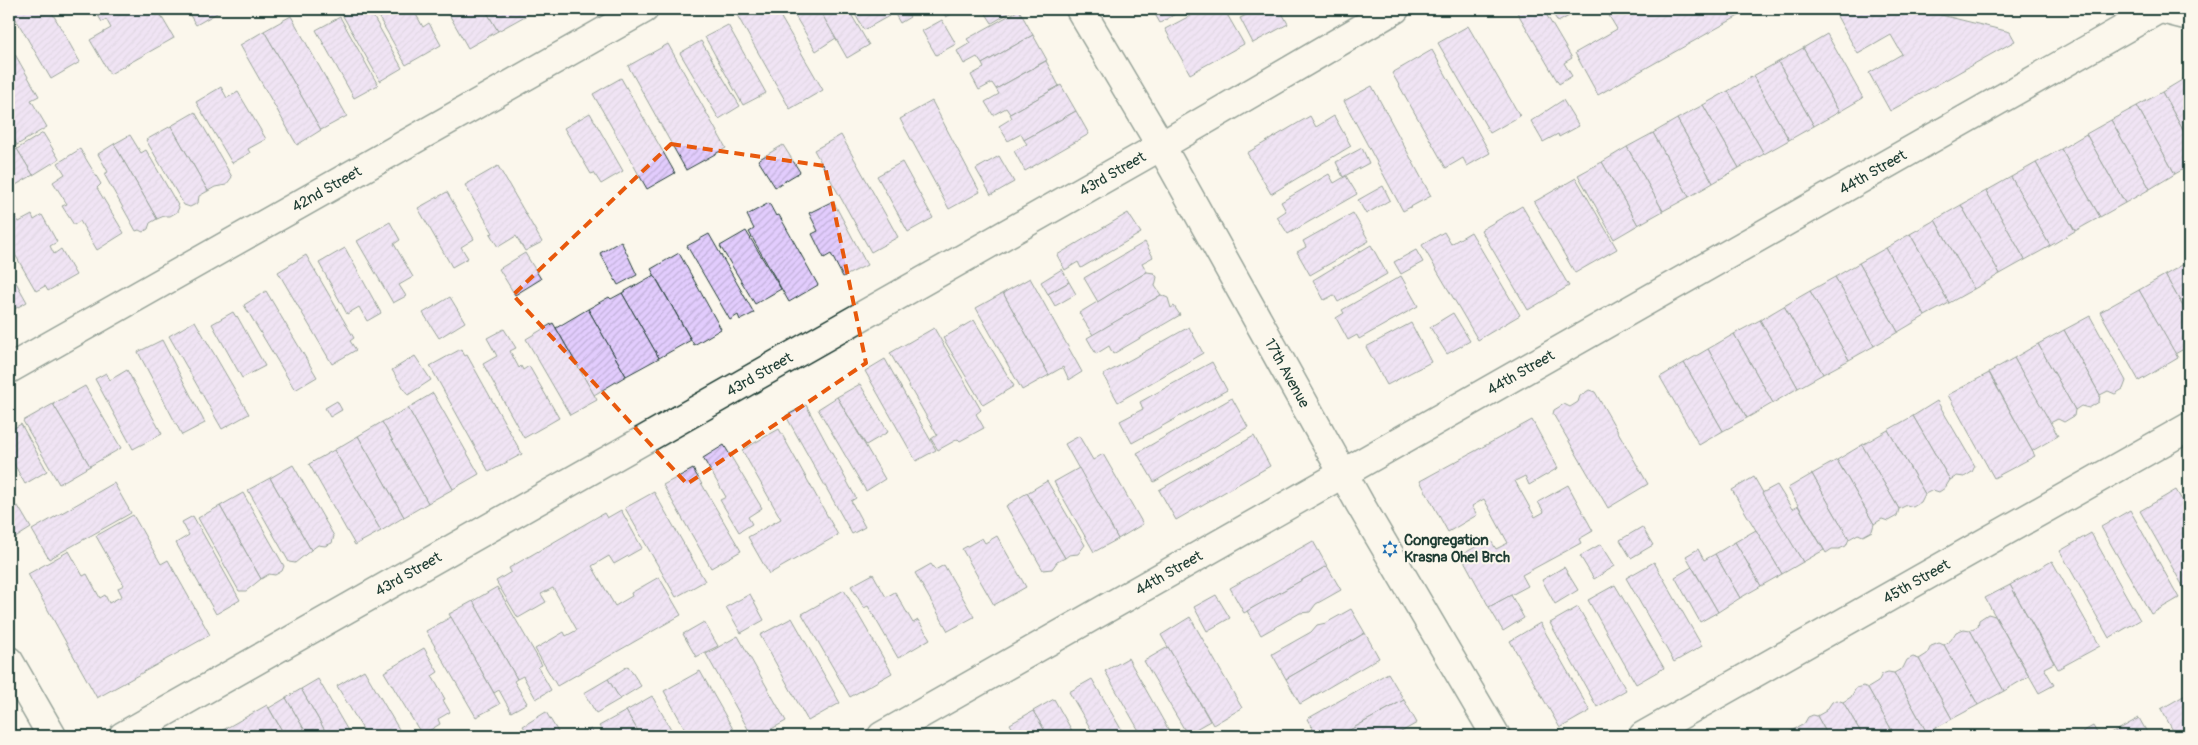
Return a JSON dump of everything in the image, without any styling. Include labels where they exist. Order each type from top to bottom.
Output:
[{"type":"street","name":"42nd Street","points":[[9,369],[644,9]]},
{"type":"street","name":"17th Avenue","points":[[1080,9],[1161,146],[1344,474],[1496,736]]},
{"type":"street","name":"43rd Street","points":[[123,736],[1161,146],[1395,9]]},
{"type":"street","points":[[2160,9],[2189,16]]},
{"type":"street","name":"44th Street","points":[[882,736],[2160,9]]},
{"type":"street","name":"45th Street","points":[[1643,736],[2189,427]]},
{"type":"street","points":[[9,661],[52,736]]},
{"type":"highlighted area","points":[[671,144],[825,166],[866,363],[687,484],[513,295]]},
{"type":"building","points":[[10,9],[50,9],[80,62],[51,79]]},
{"type":"building","points":[[94,9],[157,9],[174,38],[110,74],[90,40],[111,28],[106,19],[102,22]]},
{"type":"building","points":[[186,9],[224,9],[196,25]]},
{"type":"building","points":[[339,9],[369,9],[402,68],[380,81]]},
{"type":"building","points":[[374,9],[413,9],[423,27],[429,23],[441,45],[406,65]]},
{"type":"building","points":[[446,9],[485,9],[498,31],[468,48]]},
{"type":"building","points":[[485,9],[533,9],[534,11],[498,31]]},
{"type":"building","points":[[752,9],[753,12],[758,9],[776,9],[823,90],[790,109],[737,15]]},
{"type":"building","points":[[791,9],[819,9],[836,38],[816,51]]},
{"type":"building","points":[[819,9],[848,9],[869,45],[847,58]]},
{"type":"building","points":[[852,9],[884,9],[889,16],[864,30]]},
{"type":"building","points":[[892,9],[905,9],[910,17],[900,23]]},
{"type":"building","points":[[941,9],[961,9],[946,17]]},
{"type":"building","points":[[983,9],[1016,9],[992,23]]},
{"type":"building","points":[[1152,9],[1184,9],[1160,23]]},
{"type":"building","points":[[1203,9],[1224,9],[1244,44],[1190,74],[1165,29]]},
{"type":"building","points":[[1258,9],[1280,9],[1288,24],[1253,43],[1240,18]]},
{"type":"building","points":[[1522,9],[1543,9],[1572,58],[1564,63],[1572,76],[1559,84],[1517,12]]},
{"type":"building","points":[[1550,9],[1582,9],[1558,22]]},
{"type":"building","points":[[1605,9],[1646,9],[1648,12],[1653,9],[1751,9],[1598,95],[1575,53],[1617,29]]},
{"type":"building","points":[[1833,9],[1917,9],[2010,32],[2015,41],[1890,111],[1869,73],[1902,54],[1891,35],[1858,54]]},
{"type":"building","points":[[1019,10],[1033,35],[982,64],[977,57],[964,64],[957,51],[970,43],[967,39]]},
{"type":"building","points":[[291,16],[347,116],[321,130],[264,31]]},
{"type":"building","points":[[340,17],[378,85],[354,98],[316,30]]},
{"type":"building","points":[[942,20],[956,44],[936,55],[922,31]]},
{"type":"building","points":[[728,25],[766,93],[743,105],[705,37]]},
{"type":"building","points":[[1468,26],[1520,116],[1490,133],[1438,43]]},
{"type":"building","points":[[264,31],[321,130],[297,145],[240,45]]},
{"type":"building","points":[[1827,34],[1863,98],[1839,112],[1803,48]]},
{"type":"building","points":[[1033,35],[1047,60],[996,89],[992,83],[979,90],[971,75],[984,68],[982,64]]},
{"type":"building","points":[[701,41],[740,106],[719,119],[680,53]]},
{"type":"building","points":[[9,44],[39,96],[31,100],[47,127],[17,145],[9,131]]},
{"type":"building","points":[[668,44],[726,148],[686,170],[628,66]]},
{"type":"building","points":[[1803,48],[1839,112],[1814,126],[1778,62]]},
{"type":"building","points":[[1432,50],[1490,153],[1467,166],[1463,158],[1446,168],[1392,73]]},
{"type":"building","points":[[1046,61],[1059,86],[1010,114],[1006,108],[993,115],[985,102],[999,94],[996,89]]},
{"type":"building","points":[[1778,62],[1814,126],[1789,140],[1753,76]]},
{"type":"building","points":[[1753,76],[1789,140],[1764,154],[1728,91]]},
{"type":"building","points":[[2187,77],[2189,80],[2189,141],[2162,92]]},
{"type":"building","points":[[621,78],[675,173],[647,189],[593,94]]},
{"type":"building","points":[[1061,85],[1076,111],[1024,140],[1021,134],[1008,141],[999,126],[1012,118],[1010,114]]},
{"type":"building","points":[[1372,86],[1431,196],[1403,211],[1344,101]]},
{"type":"building","points":[[221,87],[227,98],[238,92],[266,139],[248,149],[250,153],[232,163],[196,102]]},
{"type":"building","points":[[1728,91],[1764,154],[1739,168],[1703,105]]},
{"type":"building","points":[[2162,92],[2189,141],[2189,166],[2175,174],[2137,106]]},
{"type":"building","points":[[1563,100],[1579,126],[1559,137],[1558,134],[1543,142],[1531,121]]},
{"type":"building","points":[[932,101],[980,192],[949,209],[900,119]]},
{"type":"building","points":[[1703,105],[1739,168],[1713,183],[1677,119]]},
{"type":"building","points":[[2137,106],[2175,174],[2150,189],[2111,120]]},
{"type":"building","points":[[1076,111],[1089,134],[1025,171],[1014,151],[1027,144],[1024,140]]},
{"type":"building","points":[[195,112],[232,177],[226,185],[215,187],[208,191],[171,126]]},
{"type":"building","points":[[590,113],[623,171],[601,184],[594,173],[591,174],[564,128]]},
{"type":"building","points":[[1310,116],[1316,127],[1334,116],[1351,146],[1271,194],[1247,153]]},
{"type":"building","points":[[1677,119],[1713,183],[1689,197],[1653,133]]},
{"type":"building","points":[[2111,120],[2150,189],[2125,203],[2086,134]]},
{"type":"building","points":[[171,126],[208,191],[199,196],[198,203],[190,207],[184,205],[146,140]]},
{"type":"building","points":[[9,131],[17,145],[9,150]]},
{"type":"building","points":[[43,133],[59,159],[33,175],[17,149]]},
{"type":"building","points":[[1653,133],[1689,197],[1663,211],[1627,147]]},
{"type":"building","points":[[2086,134],[2125,203],[2100,217],[2061,149]]},
{"type":"building","points":[[130,135],[141,153],[146,150],[179,207],[177,212],[170,216],[157,219],[114,144]]},
{"type":"building","points":[[841,135],[898,237],[871,252],[814,150]]},
{"type":"building","points":[[114,144],[157,219],[150,223],[148,229],[143,232],[136,231],[104,174],[108,172],[98,154]]},
{"type":"building","points":[[783,145],[800,172],[775,187],[758,160]]},
{"type":"building","points":[[1627,147],[1663,211],[1638,225],[1602,162]]},
{"type":"building","points":[[1362,148],[1369,163],[1343,177],[1336,162]]},
{"type":"building","points":[[17,149],[33,175],[9,189],[9,154]]},
{"type":"building","points":[[80,149],[101,184],[97,188],[124,233],[97,250],[80,221],[74,225],[62,206],[67,204],[53,182],[65,174],[58,163]]},
{"type":"building","points":[[2061,149],[2100,217],[2075,231],[2036,163]]},
{"type":"building","points":[[999,156],[1014,182],[991,195],[976,169]]},
{"type":"building","points":[[902,162],[933,218],[908,232],[877,176]]},
{"type":"building","points":[[1602,162],[1638,225],[1614,239],[1578,175]]},
{"type":"building","points":[[2036,163],[2075,231],[2050,246],[2011,177]]},
{"type":"building","points":[[498,166],[542,242],[525,251],[516,236],[498,247],[490,234],[493,233],[465,185]]},
{"type":"building","points":[[1329,174],[1334,183],[1346,176],[1357,194],[1288,234],[1277,217],[1286,211],[1281,202]]},
{"type":"building","points":[[2011,177],[2050,246],[2025,260],[1986,191]]},
{"type":"building","points":[[1576,178],[1617,249],[1575,273],[1534,202]]},
{"type":"building","points":[[1383,186],[1390,200],[1366,214],[1358,200]]},
{"type":"building","points":[[1986,191],[2025,260],[2000,274],[1961,205]]},
{"type":"building","points":[[447,192],[474,239],[461,247],[468,258],[452,267],[418,208]]},
{"type":"building","points":[[833,201],[867,265],[843,277],[831,254],[824,258],[812,234],[818,231],[809,213]]},
{"type":"building","points":[[769,203],[776,216],[779,215],[818,285],[789,302],[749,232],[754,229],[747,215]]},
{"type":"building","points":[[1961,205],[2000,274],[1974,289],[1935,220]]},
{"type":"building","points":[[1522,206],[1569,286],[1528,310],[1481,230]]},
{"type":"building","points":[[10,207],[19,222],[32,215],[34,220],[42,215],[57,242],[50,246],[54,254],[61,249],[76,275],[48,291],[45,286],[36,291],[9,244]]},
{"type":"building","points":[[1128,213],[1141,233],[1081,268],[1078,262],[1065,270],[1057,255]]},
{"type":"building","points":[[1353,213],[1369,241],[1310,275],[1297,252],[1306,247],[1303,241]]},
{"type":"building","points":[[1935,220],[1974,289],[1949,303],[1910,234]]},
{"type":"building","points":[[390,222],[400,240],[394,244],[413,277],[399,285],[406,296],[393,303],[357,241]]},
{"type":"building","points":[[746,231],[781,289],[755,304],[720,246]]},
{"type":"building","points":[[1444,232],[1451,244],[1471,232],[1520,315],[1478,340],[1422,245]]},
{"type":"building","points":[[709,234],[754,313],[740,320],[738,315],[730,320],[687,246]]},
{"type":"building","points":[[1910,234],[1949,303],[1925,316],[1886,248]]},
{"type":"building","points":[[621,241],[637,275],[618,285],[600,253]]},
{"type":"building","points":[[1145,242],[1153,257],[1142,263],[1147,272],[1098,302],[1084,278]]},
{"type":"building","points":[[1371,245],[1387,274],[1338,302],[1334,295],[1324,300],[1313,280]]},
{"type":"building","points":[[345,248],[381,313],[367,321],[359,307],[347,314],[319,263]]},
{"type":"building","points":[[1886,248],[1925,316],[1898,332],[1859,263]]},
{"type":"building","points":[[1416,250],[1423,262],[1401,274],[1394,262]]},
{"type":"building","points":[[525,253],[541,279],[515,295],[499,269]]},
{"type":"building","points":[[679,253],[721,329],[694,345],[651,269]]},
{"type":"building","points":[[306,255],[354,338],[350,341],[356,350],[332,364],[278,272]]},
{"type":"building","points":[[2189,261],[2189,317],[2165,275]]},
{"type":"building","points":[[1859,263],[1898,332],[1874,346],[1835,277]]},
{"type":"building","points":[[1062,269],[1069,282],[1048,294],[1041,282]]},
{"type":"building","points":[[9,270],[27,302],[9,312]]},
{"type":"building","points":[[1147,272],[1154,273],[1157,277],[1155,286],[1161,295],[1093,335],[1079,313]]},
{"type":"building","points":[[654,275],[691,340],[659,358],[622,293]]},
{"type":"building","points":[[2165,275],[2189,317],[2189,346],[2175,354],[2139,290]]},
{"type":"building","points":[[1401,276],[1418,306],[1359,339],[1357,335],[1348,340],[1336,318],[1344,313],[1342,310]]},
{"type":"building","points":[[1835,277],[1874,346],[1849,360],[1810,291]]},
{"type":"building","points":[[1030,278],[1082,372],[1069,380],[1063,367],[1049,375],[1003,293]]},
{"type":"building","points":[[1069,282],[1076,294],[1055,306],[1048,294]]},
{"type":"building","points":[[2139,290],[2178,358],[2139,381],[2100,312]]},
{"type":"building","points":[[266,291],[317,377],[295,390],[244,305]]},
{"type":"building","points":[[1810,291],[1849,360],[1823,374],[1784,306]]},
{"type":"building","points":[[622,293],[659,358],[626,376],[588,309],[609,297],[611,299]]},
{"type":"building","points":[[1003,293],[1049,375],[1022,390],[976,308]]},
{"type":"building","points":[[1161,295],[1168,298],[1171,308],[1174,306],[1180,315],[1113,354],[1109,346],[1096,354],[1087,338]]},
{"type":"building","points":[[450,297],[465,322],[439,338],[423,313]]},
{"type":"building","points":[[1784,306],[1823,374],[1798,388],[1760,320]]},
{"type":"building","points":[[588,309],[626,376],[594,395],[556,328]]},
{"type":"building","points":[[233,312],[265,366],[242,378],[212,324]]},
{"type":"building","points":[[1453,313],[1470,341],[1447,354],[1430,327]]},
{"type":"building","points":[[2090,316],[2126,381],[2123,389],[2115,394],[2108,391],[2100,395],[2064,330]]},
{"type":"building","points":[[974,320],[1014,386],[983,405],[943,338]]},
{"type":"building","points":[[1760,320],[1798,388],[1773,403],[1734,334]]},
{"type":"building","points":[[195,321],[249,414],[222,429],[169,336]]},
{"type":"building","points":[[553,323],[597,400],[570,415],[526,339]]},
{"type":"building","points":[[1411,323],[1431,362],[1387,385],[1366,347]]},
{"type":"building","points":[[1189,327],[1203,353],[1118,402],[1103,375]]},
{"type":"building","points":[[934,328],[981,410],[976,414],[984,428],[938,450],[931,439],[937,435],[890,353]]},
{"type":"building","points":[[504,329],[516,348],[510,351],[519,368],[521,366],[523,370],[529,366],[559,418],[524,438],[483,364],[497,356],[487,338]]},
{"type":"building","points":[[2064,330],[2100,395],[2099,402],[2089,408],[2081,406],[2075,410],[2038,344]]},
{"type":"building","points":[[1734,334],[1773,403],[1747,418],[1708,349]]},
{"type":"building","points":[[162,340],[205,423],[182,435],[138,352]]},
{"type":"building","points":[[2038,344],[2075,410],[2074,416],[2064,422],[2058,419],[2050,423],[2014,358]]},
{"type":"building","points":[[461,349],[465,356],[467,355],[522,454],[489,472],[430,366]]},
{"type":"building","points":[[1708,349],[1747,418],[1723,431],[1684,363]]},
{"type":"building","points":[[415,356],[431,380],[408,395],[392,370]]},
{"type":"building","points":[[2014,358],[2058,436],[2032,451],[1989,372]]},
{"type":"building","points":[[885,359],[936,450],[916,461],[865,371]]},
{"type":"building","points":[[1212,362],[1227,390],[1132,443],[1120,421],[1143,409],[1140,402]]},
{"type":"building","points":[[1684,363],[1723,431],[1699,445],[1660,377]]},
{"type":"building","points":[[127,370],[162,434],[133,449],[95,379],[106,373],[110,380]]},
{"type":"building","points":[[1989,373],[2035,456],[1994,478],[1948,395]]},
{"type":"building","points":[[860,384],[888,432],[866,445],[837,397]]},
{"type":"building","points":[[85,386],[121,448],[90,466],[53,404]]},
{"type":"building","points":[[1589,390],[1595,392],[1648,484],[1608,508],[1553,414],[1554,410],[1564,404],[1570,407],[1578,402],[1580,396]]},
{"type":"building","points":[[433,393],[479,474],[453,489],[408,408]]},
{"type":"building","points":[[837,397],[885,479],[866,491],[818,409]]},
{"type":"building","points":[[1232,398],[1248,427],[1154,482],[1137,453]]},
{"type":"building","points":[[337,401],[342,410],[330,417],[325,408]]},
{"type":"building","points":[[1937,401],[1975,466],[1972,472],[1964,477],[1957,476],[1950,480],[1913,416]]},
{"type":"building","points":[[53,404],[90,466],[59,484],[23,421]]},
{"type":"building","points":[[806,405],[856,498],[851,501],[865,527],[852,534],[786,416]]},
{"type":"building","points":[[408,408],[453,489],[428,503],[382,422]]},
{"type":"building","points":[[1913,416],[1950,480],[1945,488],[1939,492],[1933,490],[1925,494],[1888,430]]},
{"type":"building","points":[[1532,420],[1558,468],[1529,485],[1525,476],[1515,481],[1535,517],[1544,512],[1538,502],[1568,485],[1593,531],[1579,539],[1581,543],[1522,575],[1528,586],[1489,607],[1461,555],[1490,539],[1496,549],[1508,543],[1484,499],[1472,506],[1477,515],[1448,532],[1420,481]]},
{"type":"building","points":[[382,422],[428,503],[404,517],[358,436]]},
{"type":"building","points":[[21,424],[47,471],[25,484],[9,455],[9,431]]},
{"type":"building","points":[[779,429],[838,535],[769,574],[748,537],[781,519],[742,450]]},
{"type":"building","points":[[1888,430],[1925,494],[1921,502],[1913,507],[1907,505],[1899,509],[1862,445]]},
{"type":"building","points":[[358,436],[404,517],[381,531],[334,450]]},
{"type":"building","points":[[1079,436],[1093,460],[1103,454],[1143,524],[1118,539],[1065,444]]},
{"type":"building","points":[[1254,436],[1270,466],[1176,520],[1159,490]]},
{"type":"building","points":[[724,445],[762,508],[748,517],[752,524],[739,532],[720,500],[726,497],[703,458]]},
{"type":"building","points":[[1862,445],[1899,509],[1897,516],[1888,521],[1882,519],[1874,524],[1837,460]]},
{"type":"building","points":[[334,450],[381,531],[355,545],[309,464]]},
{"type":"building","points":[[1837,460],[1874,524],[1872,531],[1863,536],[1858,534],[1849,539],[1812,474]]},
{"type":"building","points":[[293,465],[334,536],[332,543],[325,546],[318,545],[311,550],[270,478]]},
{"type":"building","points":[[1079,468],[1118,539],[1094,552],[1054,482]]},
{"type":"building","points":[[693,469],[741,551],[711,568],[663,485]]},
{"type":"building","points":[[1812,474],[1849,539],[1846,546],[1832,549],[1826,553],[1788,488]]},
{"type":"building","points":[[1754,477],[1803,562],[1782,574],[1732,490]]},
{"type":"building","points":[[270,478],[311,550],[295,563],[289,562],[248,490]]},
{"type":"building","points":[[1047,481],[1085,545],[1078,554],[1069,555],[1065,558],[1027,493]]},
{"type":"building","points":[[114,483],[131,513],[49,559],[32,530]]},
{"type":"building","points":[[1777,485],[1792,509],[1798,506],[1824,550],[1803,562],[1762,493]]},
{"type":"building","points":[[9,489],[15,501],[9,504]]},
{"type":"building","points":[[2176,490],[2189,512],[2188,595],[2140,511]]},
{"type":"building","points":[[654,492],[705,581],[676,597],[625,508]]},
{"type":"building","points":[[243,493],[284,566],[282,571],[275,575],[269,574],[261,579],[220,506]]},
{"type":"building","points":[[1027,493],[1065,558],[1057,562],[1052,569],[1043,570],[1006,506]]},
{"type":"building","points":[[18,506],[31,528],[9,542],[9,511]]},
{"type":"building","points":[[220,506],[261,579],[246,591],[239,591],[198,518]]},
{"type":"building","points":[[621,510],[642,548],[614,564],[609,556],[592,566],[615,606],[632,596],[631,593],[659,577],[681,615],[557,686],[535,649],[564,632],[566,636],[577,630],[553,588],[541,594],[546,602],[518,618],[496,581],[511,572],[509,568],[604,513],[607,518]]},
{"type":"building","points":[[2130,510],[2179,598],[2151,614],[2101,527]]},
{"type":"building","points":[[133,515],[161,564],[168,560],[210,635],[97,698],[28,574],[69,551],[83,576],[87,574],[100,598],[105,595],[109,603],[122,596],[118,588],[124,585],[96,536]]},
{"type":"building","points":[[193,516],[240,600],[216,614],[176,543],[189,535],[182,522]]},
{"type":"building","points":[[1642,527],[1653,545],[1631,558],[1620,540]]},
{"type":"building","points":[[1756,530],[1782,574],[1761,586],[1735,542]]},
{"type":"building","points":[[2091,533],[2140,620],[2109,638],[2060,551]]},
{"type":"building","points":[[997,536],[1026,587],[994,605],[962,549],[982,538],[985,543]]},
{"type":"building","points":[[1313,541],[1327,566],[1244,613],[1230,588]]},
{"type":"building","points":[[1735,542],[1761,586],[1740,598],[1715,554]]},
{"type":"building","points":[[1601,544],[1615,566],[1594,579],[1580,556]]},
{"type":"building","points":[[1698,549],[1704,560],[1715,554],[1740,598],[1718,612],[1686,556]]},
{"type":"building","points":[[2052,561],[2100,646],[2058,669],[2010,585]]},
{"type":"building","points":[[1654,562],[1702,646],[1674,662],[1626,578]]},
{"type":"building","points":[[931,564],[935,570],[944,565],[974,617],[948,631],[915,573]]},
{"type":"building","points":[[1327,566],[1341,590],[1316,604],[1310,612],[1300,613],[1261,635],[1247,611]]},
{"type":"building","points":[[1564,567],[1578,590],[1555,604],[1542,580]]},
{"type":"building","points":[[1692,567],[1718,612],[1700,622],[1675,577]]},
{"type":"building","points":[[873,574],[886,597],[895,592],[913,623],[918,620],[930,639],[898,658],[868,606],[864,608],[851,586]]},
{"type":"building","points":[[1615,585],[1664,668],[1636,684],[1588,600]]},
{"type":"building","points":[[2010,585],[2054,663],[2044,668],[2054,685],[2039,693],[1985,598]]},
{"type":"building","points":[[497,587],[542,665],[538,667],[551,690],[536,699],[523,676],[517,679],[473,601]]},
{"type":"building","points":[[844,590],[892,673],[850,697],[802,614]]},
{"type":"building","points":[[750,594],[764,620],[741,633],[726,607]]},
{"type":"building","points":[[1216,595],[1230,618],[1207,631],[1194,607]]},
{"type":"building","points":[[1511,595],[1524,618],[1503,631],[1489,607]]},
{"type":"building","points":[[473,601],[517,679],[514,681],[527,703],[511,712],[499,690],[494,693],[449,614]]},
{"type":"building","points":[[1578,607],[1626,690],[1597,707],[1550,623]]},
{"type":"building","points":[[1351,609],[1365,633],[1286,679],[1272,654],[1311,632],[1317,625],[1326,623]]},
{"type":"building","points":[[1988,614],[1995,616],[2029,676],[2004,691],[1970,630],[1978,626],[1979,620]]},
{"type":"building","points":[[451,617],[500,704],[476,717],[426,631]]},
{"type":"building","points":[[1190,617],[1242,708],[1213,725],[1161,635]]},
{"type":"building","points":[[792,618],[840,703],[808,721],[760,635]]},
{"type":"building","points":[[704,622],[718,646],[696,657],[683,634]]},
{"type":"building","points":[[1540,623],[1590,711],[1560,728],[1510,641]]},
{"type":"building","points":[[1964,629],[1970,630],[2004,691],[1978,705],[1944,645],[1951,640],[1956,632]]},
{"type":"building","points":[[1365,633],[1379,658],[1300,704],[1286,679]]},
{"type":"building","points":[[738,636],[786,721],[759,736],[752,736],[706,654]]},
{"type":"building","points":[[1939,643],[1944,645],[1978,705],[1952,719],[1919,659],[1927,654],[1931,646]]},
{"type":"building","points":[[1168,647],[1210,721],[1187,734],[1144,661]]},
{"type":"building","points":[[424,648],[438,672],[432,676],[450,712],[438,719],[440,724],[422,735],[384,672]]},
{"type":"building","points":[[1913,657],[1919,659],[1952,719],[1927,733],[1894,673],[1903,668],[1907,660]]},
{"type":"building","points":[[1128,658],[1172,736],[1142,736],[1105,671]]},
{"type":"building","points":[[628,666],[641,686],[620,699],[608,679]]},
{"type":"building","points":[[364,670],[403,736],[367,736],[337,686]]},
{"type":"building","points":[[700,671],[737,736],[689,736],[664,691]]},
{"type":"building","points":[[1388,673],[1404,700],[1339,736],[1317,736],[1307,719]]},
{"type":"building","points":[[1894,673],[1927,733],[1922,736],[1895,736],[1868,688],[1878,682],[1882,674]]},
{"type":"building","points":[[318,679],[351,736],[328,736],[301,689]]},
{"type":"building","points":[[608,679],[620,699],[596,713],[584,693]]},
{"type":"building","points":[[1092,679],[1125,736],[1095,736],[1069,692]]},
{"type":"building","points":[[1863,686],[1868,688],[1895,736],[1863,736],[1843,702],[1851,697],[1856,688]]},
{"type":"building","points":[[301,689],[328,736],[308,736],[286,698]]},
{"type":"building","points":[[2187,694],[2189,697],[2189,736],[2176,736],[2161,709]]},
{"type":"building","points":[[652,696],[675,736],[641,736],[626,711]]},
{"type":"building","points":[[286,698],[308,736],[285,736],[269,708]]},
{"type":"building","points":[[1054,699],[1075,736],[1048,736],[1033,711]]},
{"type":"building","points":[[1404,700],[1417,723],[1394,736],[1339,736]]},
{"type":"building","points":[[1837,700],[1843,702],[1863,736],[1828,736],[1817,716],[1826,711],[1832,702]]},
{"type":"building","points":[[267,705],[285,736],[217,736],[216,734]]},
{"type":"building","points":[[626,711],[641,736],[605,736],[599,726]]},
{"type":"building","points":[[1033,711],[1048,736],[1017,736],[1010,724]]},
{"type":"building","points":[[546,712],[558,732],[551,736],[529,736],[523,726]]},
{"type":"building","points":[[1817,716],[1828,736],[1796,736],[1793,730],[1804,724],[1808,717]]},
{"type":"building","points":[[2139,718],[2149,736],[2107,736]]},
{"type":"building","points":[[2093,726],[2099,736],[2075,736]]},
{"type":"building","points":[[591,729],[595,736],[579,736]]},
{"type":"building","points":[[1793,730],[1796,736],[1767,736],[1776,731],[1784,735]]},
{"type":"place","name":"Congregation Krasna Ohel Brch","points":[[1390,549]]}]
